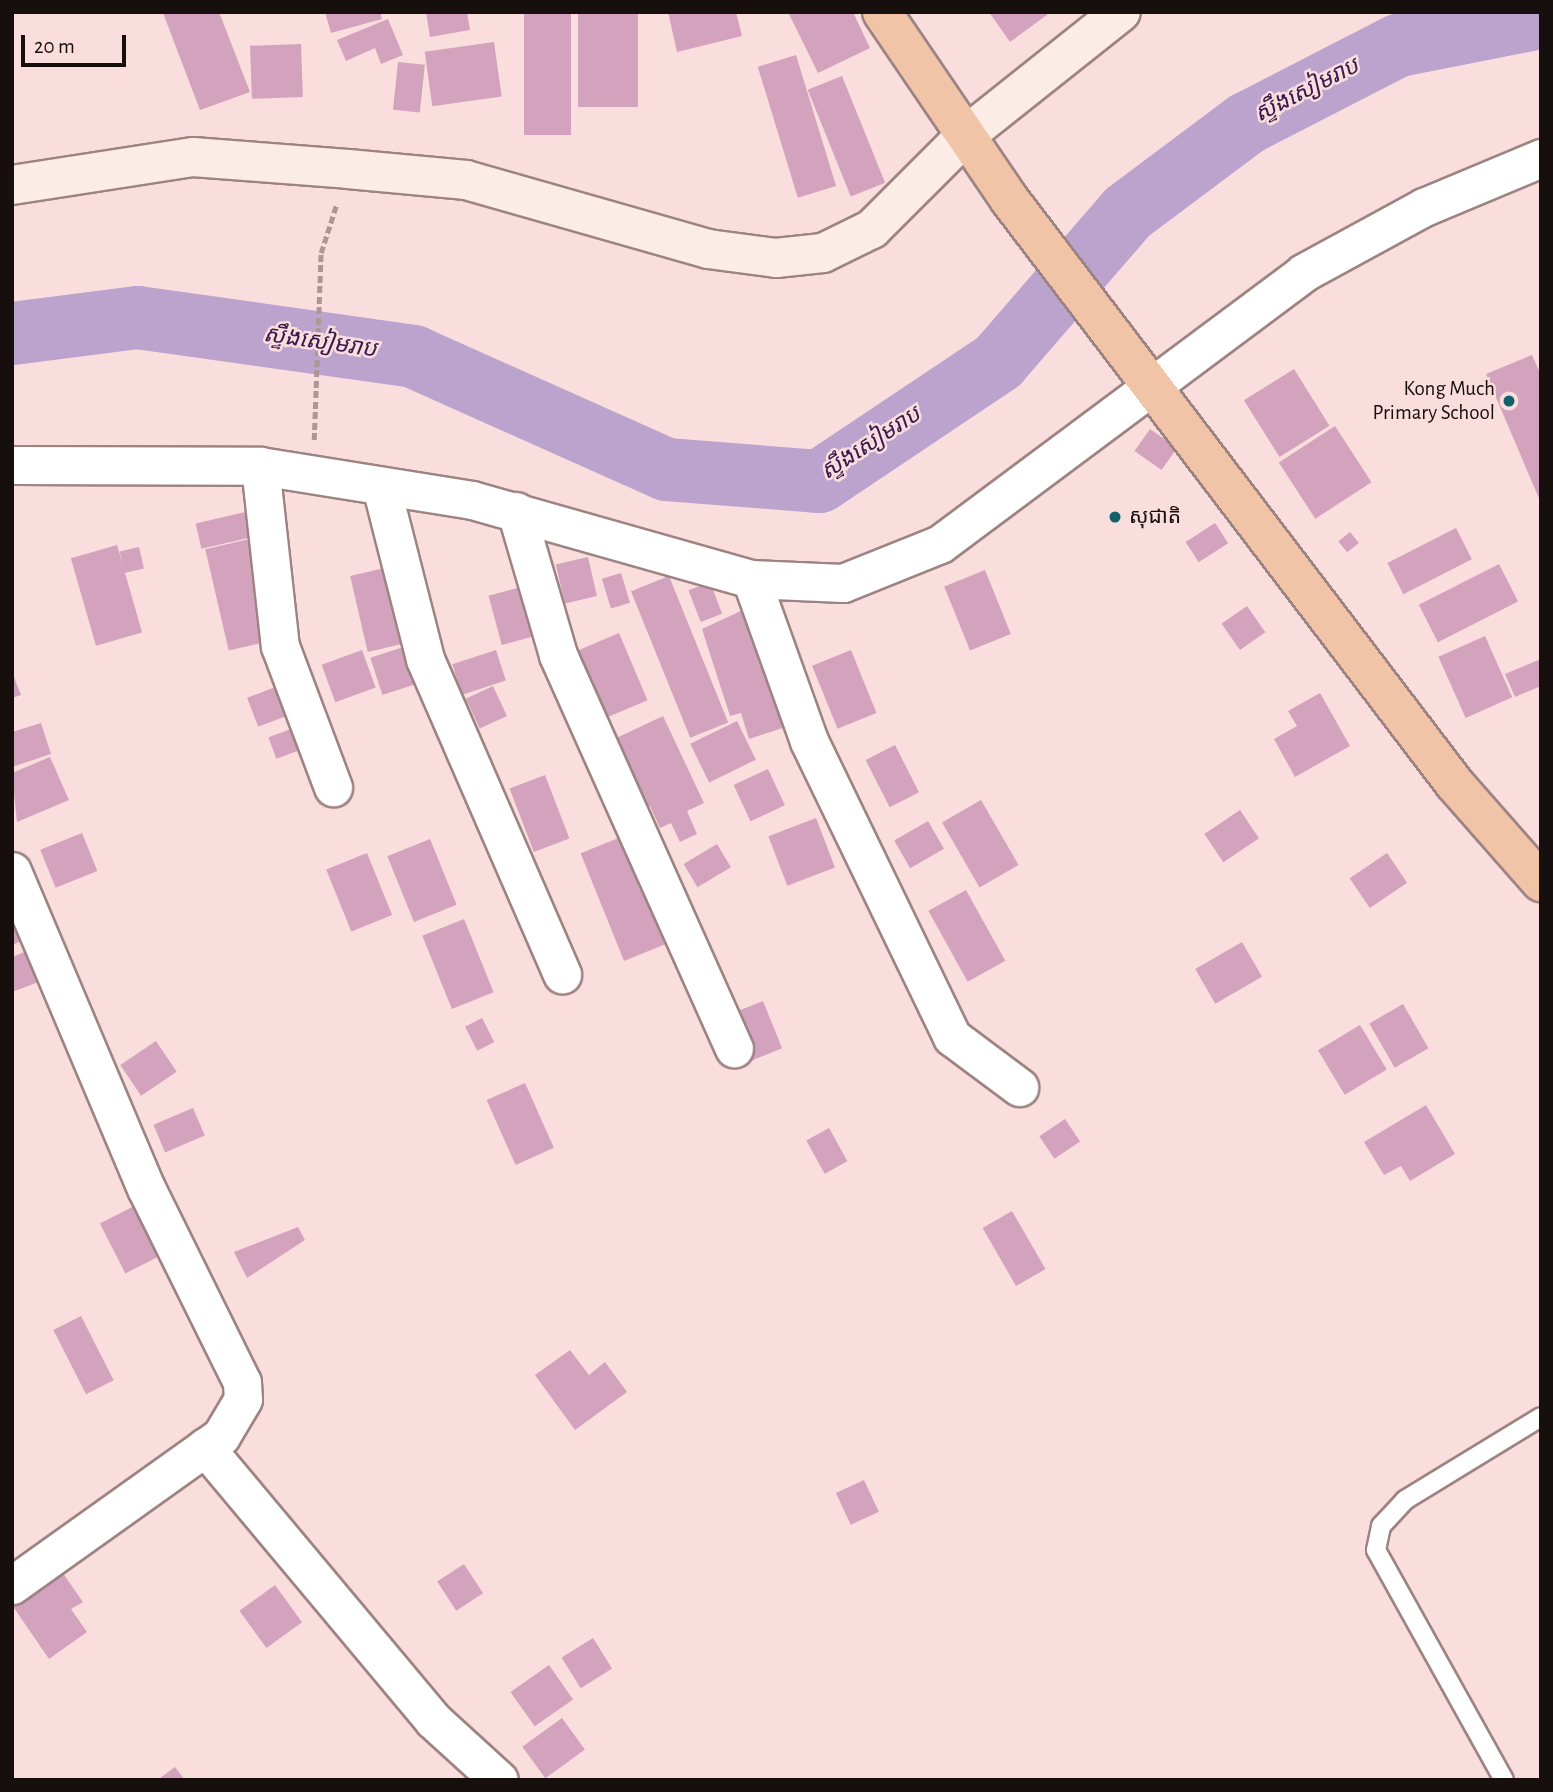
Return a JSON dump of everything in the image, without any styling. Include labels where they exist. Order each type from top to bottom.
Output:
[{"type":"highway","points":[[882,12],[1010,200],[1112,334],[1153,382],[1454,783],[1541,882]]},
{"type":"street","points":[[12,185],[194,157],[348,169],[466,180],[708,249],[776,258],[823,253],[872,229],[965,136],[1121,12]]},
{"type":"street","points":[[12,466],[260,466],[516,512],[751,579],[843,583],[940,544],[1153,382],[1303,273],[1424,207],[1541,158]]},
{"type":"street","points":[[260,466],[280,646],[333,787]]},
{"type":"street","points":[[381,486],[425,659],[562,974]]},
{"type":"street","points":[[516,512],[558,655],[734,1048]]},
{"type":"street","points":[[751,579],[809,741],[952,1037],[1018,1087]]},
{"type":"street","points":[[12,871],[146,1188],[242,1382],[234,1417],[205,1447],[12,1585]]},
{"type":"street","points":[[205,1447],[433,1720],[499,1780]]},
{"type":"lane","points":[[1504,1780],[1376,1550],[1381,1526],[1405,1500],[1541,1417]]},
{"type":"path","points":[[313,475],[321,253],[348,169]]},
{"type":"building","points":[[219,12],[250,92],[200,110],[163,13]]},
{"type":"building","points":[[325,12],[380,12],[382,19],[331,33]]},
{"type":"building","points":[[426,12],[467,12],[470,30],[430,37]]},
{"type":"building","points":[[524,12],[571,12],[571,135],[524,135]]},
{"type":"building","points":[[578,12],[638,12],[638,107],[578,107]]},
{"type":"building","points":[[668,12],[736,12],[742,36],[677,52]]},
{"type":"building","points":[[788,12],[853,12],[870,48],[818,73]]},
{"type":"building","points":[[989,12],[1051,12],[1010,42]]},
{"type":"building","points":[[388,19],[403,55],[381,64],[375,48],[346,61],[337,40]]},
{"type":"building","points":[[494,42],[502,96],[432,106],[425,52]]},
{"type":"building","points":[[301,44],[303,97],[252,99],[250,46]]},
{"type":"building","points":[[796,55],[836,186],[798,198],[758,67]]},
{"type":"building","points":[[398,62],[425,65],[420,113],[393,110]]},
{"type":"building","points":[[842,76],[885,183],[851,196],[808,90]]},
{"type":"building","points":[[1532,355],[1541,375],[1541,503],[1486,374]]},
{"type":"building","points":[[1294,369],[1330,426],[1279,457],[1244,400]]},
{"type":"building","points":[[1335,426],[1371,482],[1315,519],[1279,462]]},
{"type":"building","points":[[1150,429],[1177,448],[1162,470],[1135,451]]},
{"type":"building","points":[[258,509],[264,534],[201,549],[196,523]]},
{"type":"building","points":[[1215,523],[1228,543],[1199,562],[1186,542]]},
{"type":"building","points":[[1456,528],[1472,559],[1403,594],[1387,563]]},
{"type":"building","points":[[1350,532],[1359,543],[1347,552],[1338,541]]},
{"type":"building","points":[[254,538],[277,639],[229,651],[205,549]]},
{"type":"building","points":[[117,545],[142,632],[96,646],[71,558]]},
{"type":"building","points":[[139,547],[144,568],[124,573],[120,551]]},
{"type":"building","points":[[588,557],[597,596],[565,603],[556,564]]},
{"type":"building","points":[[1499,564],[1518,601],[1438,642],[1419,605]]},
{"type":"building","points":[[393,566],[411,642],[368,652],[350,576]]},
{"type":"building","points":[[985,570],[1011,634],[970,650],[944,586]]},
{"type":"building","points":[[621,573],[630,603],[611,608],[602,579]]},
{"type":"building","points":[[669,576],[728,722],[690,738],[631,591]]},
{"type":"building","points":[[710,582],[722,614],[701,622],[689,590]]},
{"type":"building","points":[[532,584],[545,633],[502,645],[489,596]]},
{"type":"building","points":[[1247,606],[1265,632],[1240,650],[1222,624]]},
{"type":"building","points":[[745,609],[773,695],[788,690],[798,723],[749,739],[741,713],[730,716],[702,629]]},
{"type":"building","points":[[619,633],[648,700],[594,723],[566,656]]},
{"type":"building","points":[[1485,636],[1512,697],[1466,718],[1438,657]]},
{"type":"building","points":[[416,643],[428,680],[382,695],[370,658]]},
{"type":"building","points":[[362,650],[376,688],[335,702],[322,665]]},
{"type":"building","points":[[496,650],[506,680],[462,695],[452,664]]},
{"type":"building","points":[[851,650],[876,713],[838,729],[812,666]]},
{"type":"building","points":[[1541,659],[1541,686],[1515,697],[1505,674]]},
{"type":"building","points":[[12,672],[21,695],[12,698]]},
{"type":"building","points":[[291,681],[302,710],[258,727],[247,698]]},
{"type":"building","points":[[493,686],[507,716],[480,729],[466,699]]},
{"type":"building","points":[[1320,693],[1350,746],[1295,777],[1274,739],[1297,726],[1288,711]]},
{"type":"building","points":[[663,716],[704,803],[687,811],[697,834],[680,842],[671,823],[660,828],[650,806],[643,810],[610,741]]},
{"type":"building","points":[[737,721],[756,760],[709,782],[690,744]]},
{"type":"building","points":[[41,723],[51,754],[12,767],[12,732]]},
{"type":"building","points":[[291,729],[299,751],[276,759],[268,737]]},
{"type":"building","points":[[895,745],[919,792],[890,807],[866,760]]},
{"type":"building","points":[[50,757],[69,800],[17,822],[12,773]]},
{"type":"building","points":[[768,769],[785,805],[750,821],[734,785]]},
{"type":"building","points":[[545,775],[569,838],[534,852],[510,789]]},
{"type":"building","points":[[981,800],[1018,865],[980,887],[942,823]]},
{"type":"building","points":[[1240,810],[1259,838],[1223,862],[1204,834]]},
{"type":"building","points":[[816,818],[835,867],[787,886],[768,836]]},
{"type":"building","points":[[928,821],[944,849],[910,868],[894,841]]},
{"type":"building","points":[[82,833],[97,871],[56,888],[40,850]]},
{"type":"building","points":[[626,835],[669,943],[624,961],[581,853]]},
{"type":"building","points":[[430,839],[457,905],[414,922],[387,856]]},
{"type":"building","points":[[717,844],[731,867],[697,887],[684,864]]},
{"type":"building","points":[[367,853],[392,915],[351,932],[326,869]]},
{"type":"building","points":[[1387,853],[1407,883],[1370,908],[1350,878]]},
{"type":"building","points":[[966,890],[1005,961],[968,982],[928,911]]},
{"type":"building","points":[[12,892],[25,922],[14,927],[21,941],[12,945]]},
{"type":"building","points":[[464,919],[494,992],[452,1009],[422,936]]},
{"type":"building","points":[[1242,942],[1262,977],[1215,1004],[1195,969]]},
{"type":"building","points":[[37,947],[49,978],[12,992],[12,957]]},
{"type":"building","points":[[763,1001],[782,1048],[750,1061],[731,1014]]},
{"type":"building","points":[[1403,1004],[1428,1048],[1395,1068],[1369,1024]]},
{"type":"building","points":[[482,1018],[494,1042],[477,1051],[465,1027]]},
{"type":"building","points":[[1360,1025],[1387,1070],[1345,1095],[1318,1050]]},
{"type":"building","points":[[156,1041],[177,1072],[141,1096],[120,1065]]},
{"type":"building","points":[[525,1083],[554,1148],[516,1165],[487,1100]]},
{"type":"building","points":[[1426,1105],[1455,1154],[1410,1181],[1401,1166],[1384,1175],[1364,1142]]},
{"type":"building","points":[[193,1108],[205,1136],[165,1152],[153,1125]]},
{"type":"building","points":[[1065,1119],[1080,1141],[1054,1159],[1039,1136]]},
{"type":"building","points":[[829,1128],[847,1161],[825,1174],[806,1141]]},
{"type":"building","points":[[148,1199],[173,1249],[125,1273],[100,1224]]},
{"type":"building","points":[[1012,1211],[1046,1269],[1016,1286],[983,1228]]},
{"type":"building","points":[[298,1227],[305,1240],[247,1278],[234,1252]]},
{"type":"building","points":[[81,1316],[114,1380],[86,1394],[53,1330]]},
{"type":"building","points":[[570,1350],[589,1375],[605,1362],[627,1392],[575,1430],[535,1375]]},
{"type":"building","points":[[864,1480],[879,1512],[851,1525],[836,1493]]},
{"type":"building","points":[[464,1564],[483,1593],[456,1611],[437,1581]]},
{"type":"building","points":[[62,1572],[83,1602],[71,1609],[87,1632],[49,1659],[12,1605]]},
{"type":"building","points":[[275,1585],[302,1622],[266,1648],[239,1611]]},
{"type":"building","points":[[593,1638],[612,1669],[581,1688],[562,1658]]},
{"type":"building","points":[[549,1665],[573,1699],[535,1726],[510,1692]]},
{"type":"building","points":[[562,1718],[585,1750],[545,1778],[522,1747]]},
{"type":"building","points":[[175,1767],[185,1780],[160,1778]]},
{"type":"waterway","name":"ស្ទឹងសៀមរាប","points":[[12,333],[137,317],[413,356],[666,469],[819,481],[998,361],[1127,212],[1246,123],[1398,45],[1541,17]]},
{"type":"place","name":"Kong Much Primary School","points":[[1509,401]]},
{"type":"place","name":"សុជាតិ","points":[[1115,517]]}]
